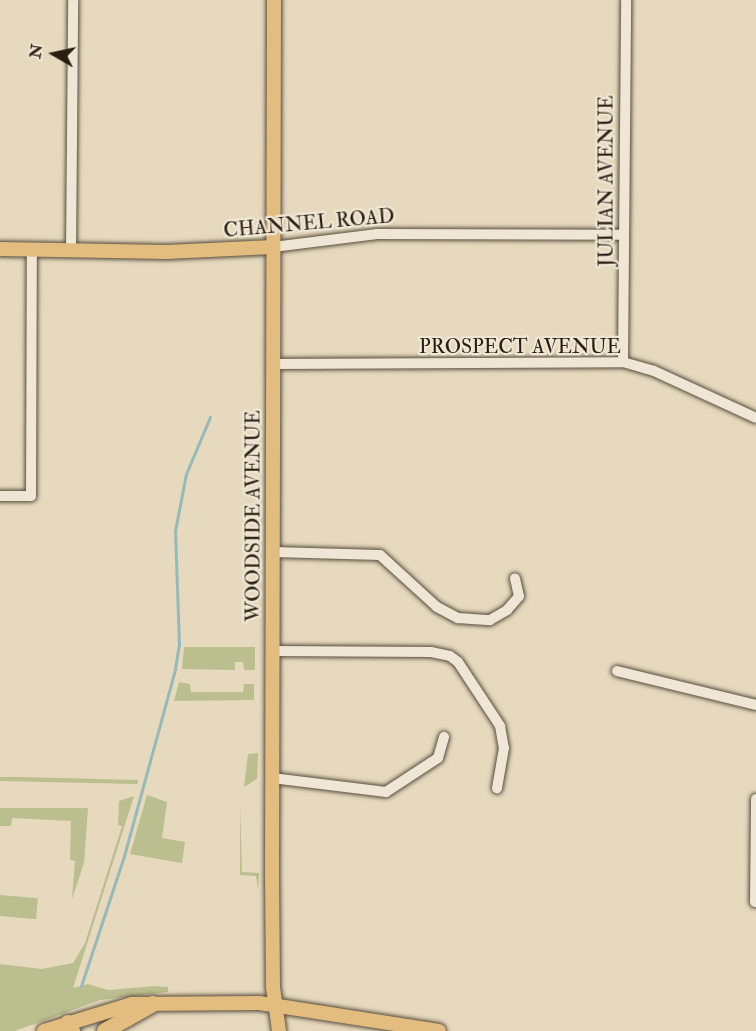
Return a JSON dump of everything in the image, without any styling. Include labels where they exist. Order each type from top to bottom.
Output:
[{"type":"highway","points":[[105,1031],[153,1004]]},
{"type":"main road","name":"WOODSIDE AVENUE","points":[[274,0],[272,778],[276,1004],[279,1031]]},
{"type":"main road","name":"CHANNEL ROAD","points":[[0,249],[71,252],[273,247]]},
{"type":"main road","points":[[44,1031],[70,1027],[111,1008],[153,1004],[276,1004],[440,1031]]},
{"type":"street","points":[[71,252],[73,0]]},
{"type":"street","name":"JULIAN AVENUE","points":[[623,362],[622,235],[626,0]]},
{"type":"street","name":"CHANNEL ROAD","points":[[273,247],[376,234],[622,235]]},
{"type":"street","points":[[0,496],[31,496],[32,250]]},
{"type":"street","name":"PROSPECT AVENUE","points":[[273,364],[623,362],[654,371],[756,418]]},
{"type":"street","points":[[273,552],[380,555],[437,607],[458,618],[490,620],[507,610],[519,596],[515,578]]},
{"type":"street","points":[[272,651],[431,652],[450,656],[458,662],[500,726],[504,748],[496,788]]},
{"type":"street","points":[[617,671],[756,705]]},
{"type":"street","points":[[272,778],[386,792],[408,781],[438,758],[444,737]]},
{"type":"street","points":[[755,902],[756,799]]},
{"type":"green space","points":[[184,647],[255,647],[255,670],[244,670],[243,662],[235,662],[235,670],[182,669]]},
{"type":"green space","points":[[179,682],[190,684],[191,692],[243,692],[244,684],[254,684],[254,700],[174,701]]},
{"type":"green space","points":[[258,753],[257,779],[244,787],[248,754]]},
{"type":"green space","points":[[0,777],[138,780],[138,784],[0,781]]},
{"type":"green space","points":[[147,795],[167,802],[162,838],[185,842],[182,863],[130,854]]},
{"type":"green space","points":[[134,796],[73,988],[88,984],[108,990],[155,986],[168,987],[168,992],[100,1000],[15,1031],[0,1031],[0,964],[41,969],[73,963],[85,943],[122,826],[118,825],[119,801]]},
{"type":"green space","points":[[240,804],[242,872],[259,873],[258,889],[256,876],[240,875]]},
{"type":"green space","points":[[0,808],[88,808],[84,863],[72,899],[75,861],[70,860],[71,821],[12,818],[11,826],[0,826]]},
{"type":"green space","points":[[0,895],[38,898],[36,919],[0,916]]},
{"type":"waterway","points":[[81,986],[124,856],[175,669],[179,645],[175,531],[186,474],[210,417]]}]
